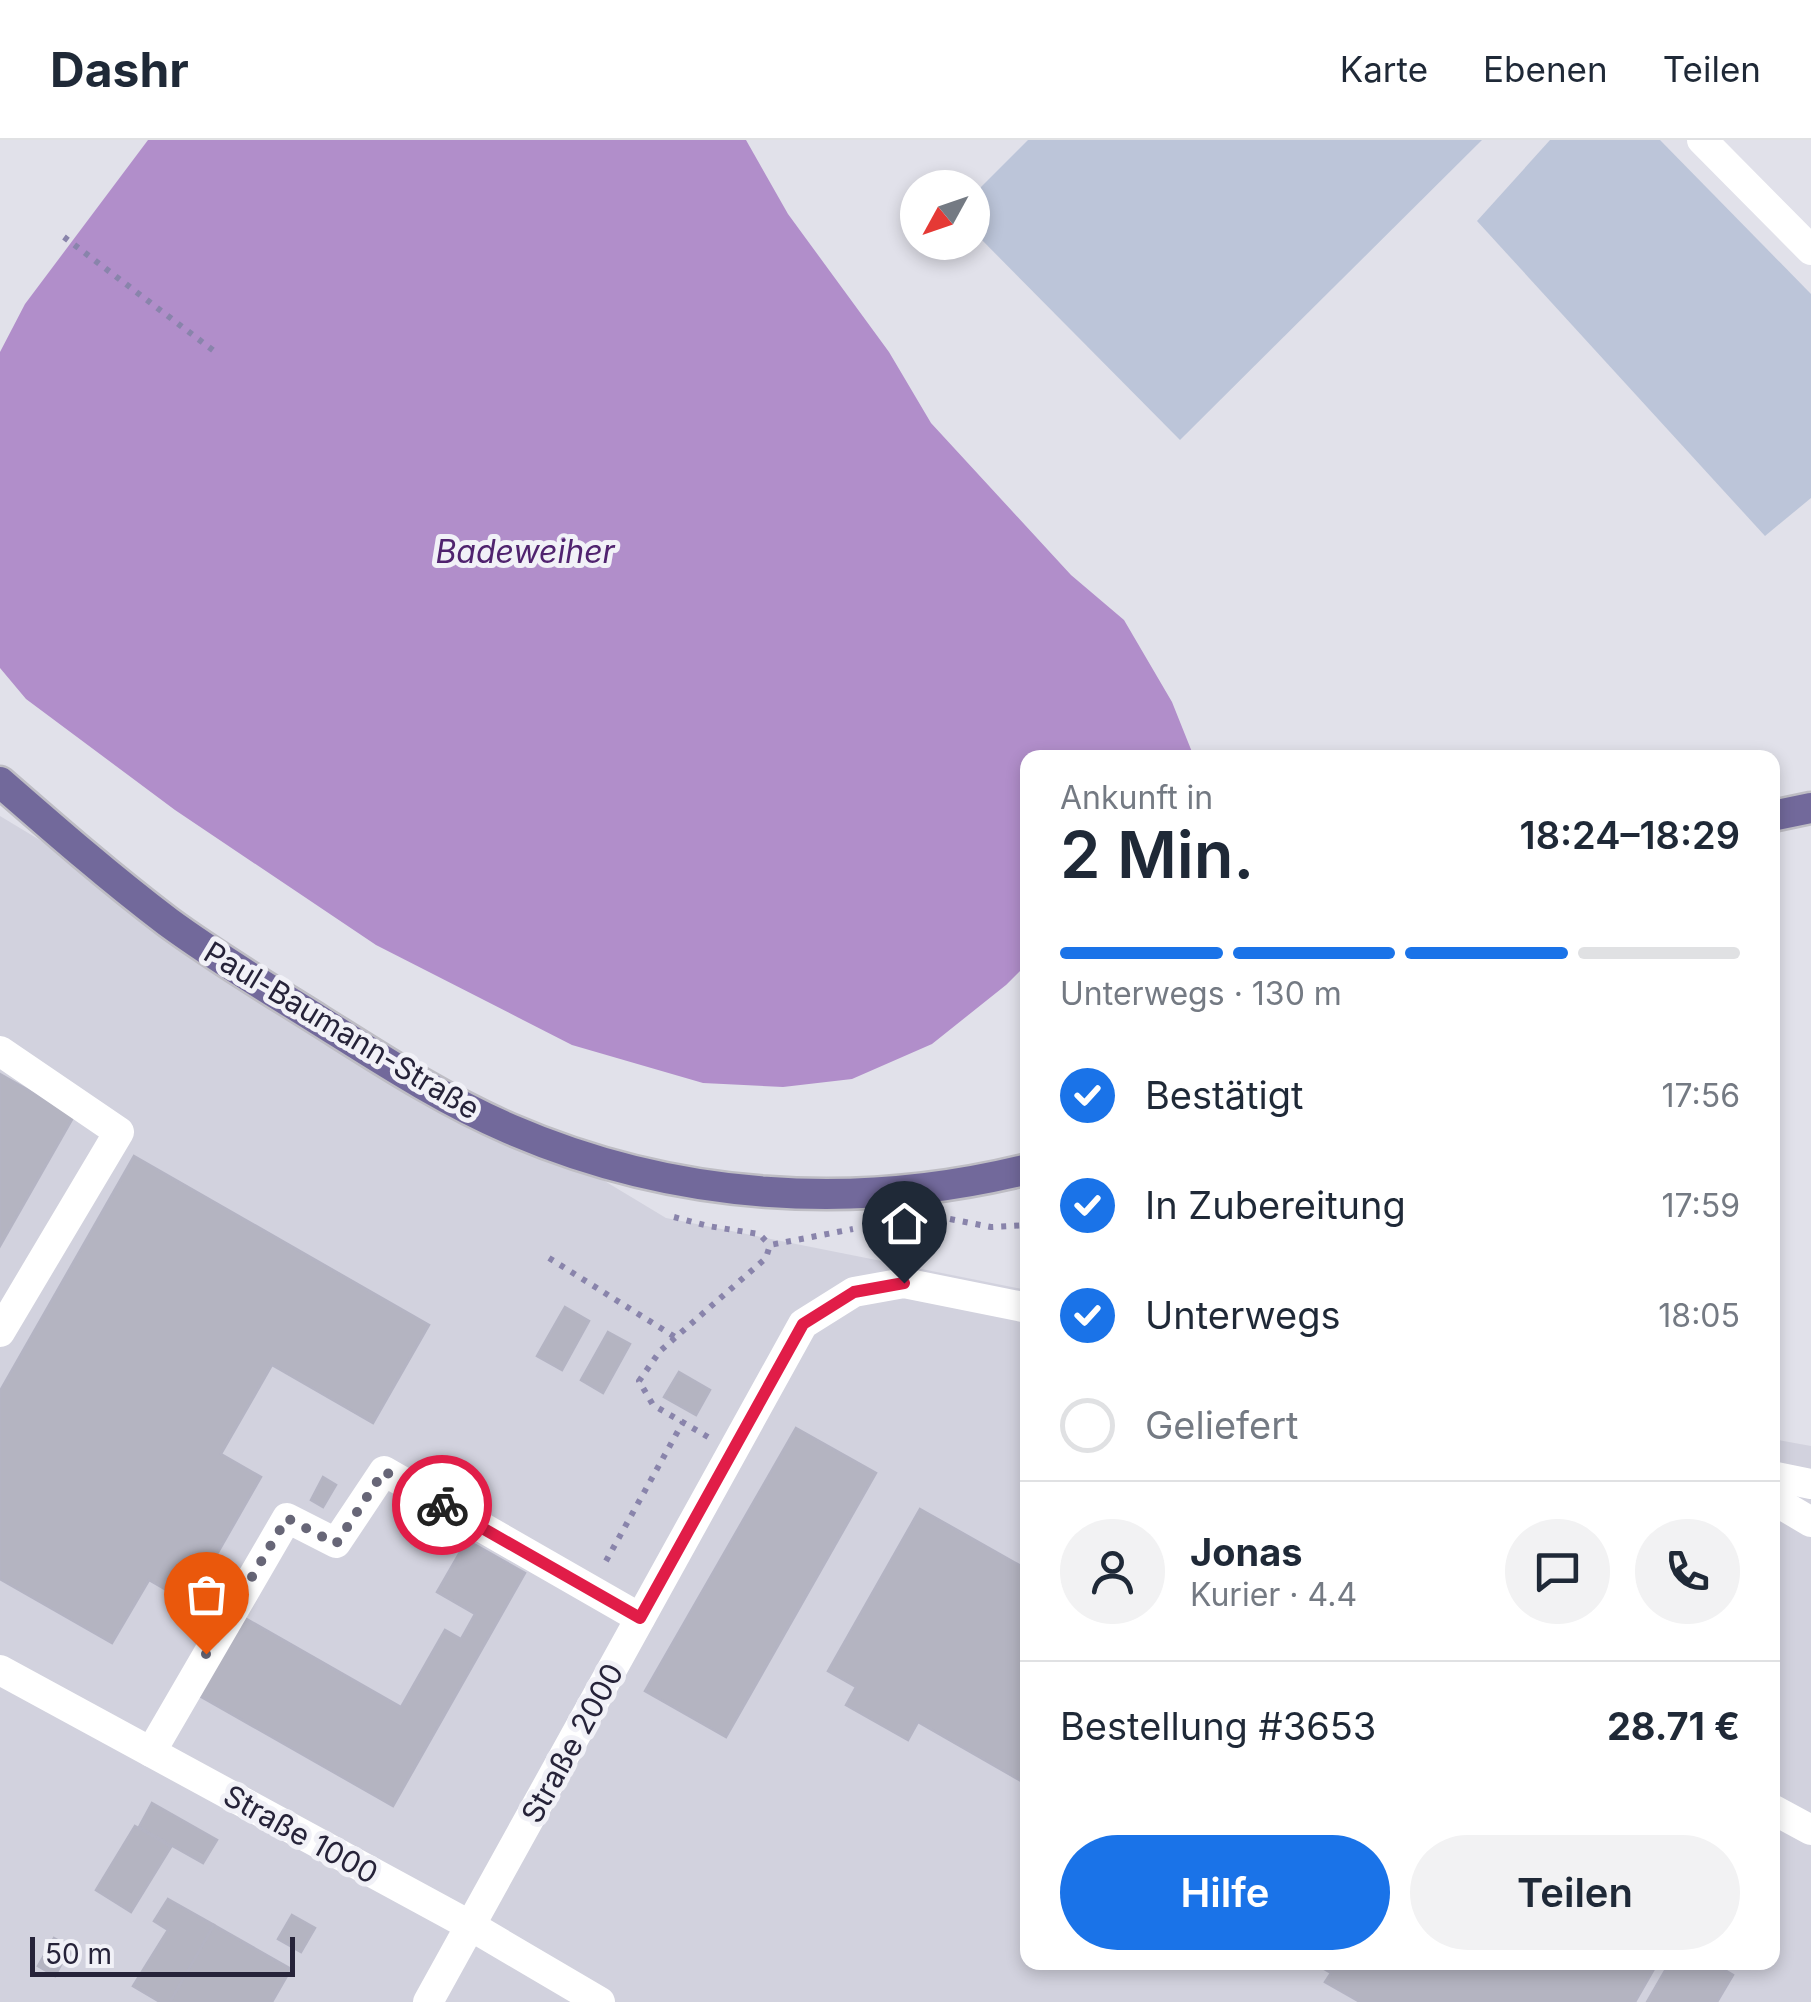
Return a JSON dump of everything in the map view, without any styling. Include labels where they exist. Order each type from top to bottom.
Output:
[{"type":"main road","name":"Paul-Baumann-Straße","points":[[0,782],[114,880],[221,958],[437,1093],[543,1142],[630,1171],[677,1181],[806,1195],[925,1188],[1020,1170]]},
{"type":"main road","points":[[1780,814],[1811,808]]},
{"type":"street","points":[[1702,140],[1811,250]]},
{"type":"street","points":[[0,1052],[119,1132],[0,1332]]},
{"type":"street","name":"Straße 2000","points":[[428,2002],[803,1324],[854,1292],[904,1283],[1020,1306]]},
{"type":"street","points":[[151,1752],[287,1518],[336,1544],[384,1471],[640,1618]]},
{"type":"street","points":[[1780,1478],[1811,1484]]},
{"type":"street","points":[[1780,1504],[1811,1522]]},
{"type":"street","name":"Straße 1000","points":[[0,1670],[471,1926],[600,2002]]},
{"type":"street","points":[[1780,1813],[1811,1830]]},
{"type":"path","points":[[64,237],[214,351]]},
{"type":"path","points":[[674,1217],[759,1234],[770,1245]]},
{"type":"path","points":[[946,1218],[991,1228],[1020,1225]]},
{"type":"path","points":[[770,1245],[866,1228]]},
{"type":"path","points":[[733,1451],[653,1405],[639,1381],[660,1350],[766,1258],[770,1245]]},
{"type":"path","points":[[549,1258],[675,1337]]},
{"type":"path","points":[[590,1590],[683,1422]]},
{"type":"shaded area","points":[[1028,140],[1482,140],[1180,440],[990,248],[990,178]]},
{"type":"shaded area","points":[[1550,140],[1660,140],[1811,294],[1811,498],[1765,536],[1477,221]]},
{"type":"shaded area","points":[[0,816],[666,1218],[1020,1289],[1020,1970],[1780,1970],[1780,1440],[1811,1446],[1811,2002],[0,2002]]},
{"type":"water","name":"Badeweiher","points":[[148,140],[746,140],[788,214],[889,352],[931,423],[1071,575],[1124,620],[1172,702],[1191,750],[1020,750],[1020,971],[932,1044],[852,1079],[783,1087],[703,1083],[572,1045],[376,945],[175,810],[26,699],[0,668],[0,352],[25,304]]},
{"type":"building","points":[[0,1074],[74,1116],[0,1246]]},
{"type":"building","points":[[134,1156],[429,1325],[373,1423],[272,1365],[221,1454],[261,1477],[189,1603],[149,1580],[112,1643],[0,1579],[0,1391]]},
{"type":"building","points":[[565,1307],[589,1321],[562,1370],[537,1356]]},
{"type":"building","points":[[608,1332],[630,1344],[603,1393],[581,1380]]},
{"type":"building","points":[[679,1372],[710,1390],[696,1415],[664,1397]]},
{"type":"building","points":[[796,1428],[876,1473],[726,1737],[645,1691]]},
{"type":"building","points":[[323,1477],[336,1485],[323,1507],[311,1500]]},
{"type":"building","points":[[920,1509],[1020,1565],[1020,1780],[918,1722],[908,1740],[846,1705],[856,1687],[828,1671]]},
{"type":"building","points":[[467,1540],[525,1573],[393,1806],[198,1695],[243,1617],[401,1707],[445,1630],[461,1639],[475,1614],[437,1592]]},
{"type":"building","points":[[152,1803],[217,1840],[203,1863],[139,1827]]},
{"type":"building","points":[[135,1826],[171,1847],[131,1912],[96,1890]]},
{"type":"building","points":[[168,1899],[214,1925],[170,2002],[160,2002],[133,1986],[168,1930],[154,1921]]},
{"type":"building","points":[[292,1915],[315,1928],[301,1952],[278,1939]]},
{"type":"building","points":[[214,1925],[291,1969],[272,2002],[170,2002]]},
{"type":"building","points":[[54,1938],[77,1951],[64,1959],[55,1976],[38,1966]]},
{"type":"building","points":[[1326,1970],[1653,1970],[1635,2002],[1360,2002],[1325,1982],[1331,1973]]},
{"type":"building","points":[[1665,1970],[1725,1970],[1733,1975],[1717,2002],[1647,2002]]},
{"type":"way so far","points":[[206,1654],[287,1518],[336,1544],[384,1471],[442,1505]]},
{"type":"route","points":[[442,1505],[640,1618],[803,1324],[854,1292],[904,1283]]}]
